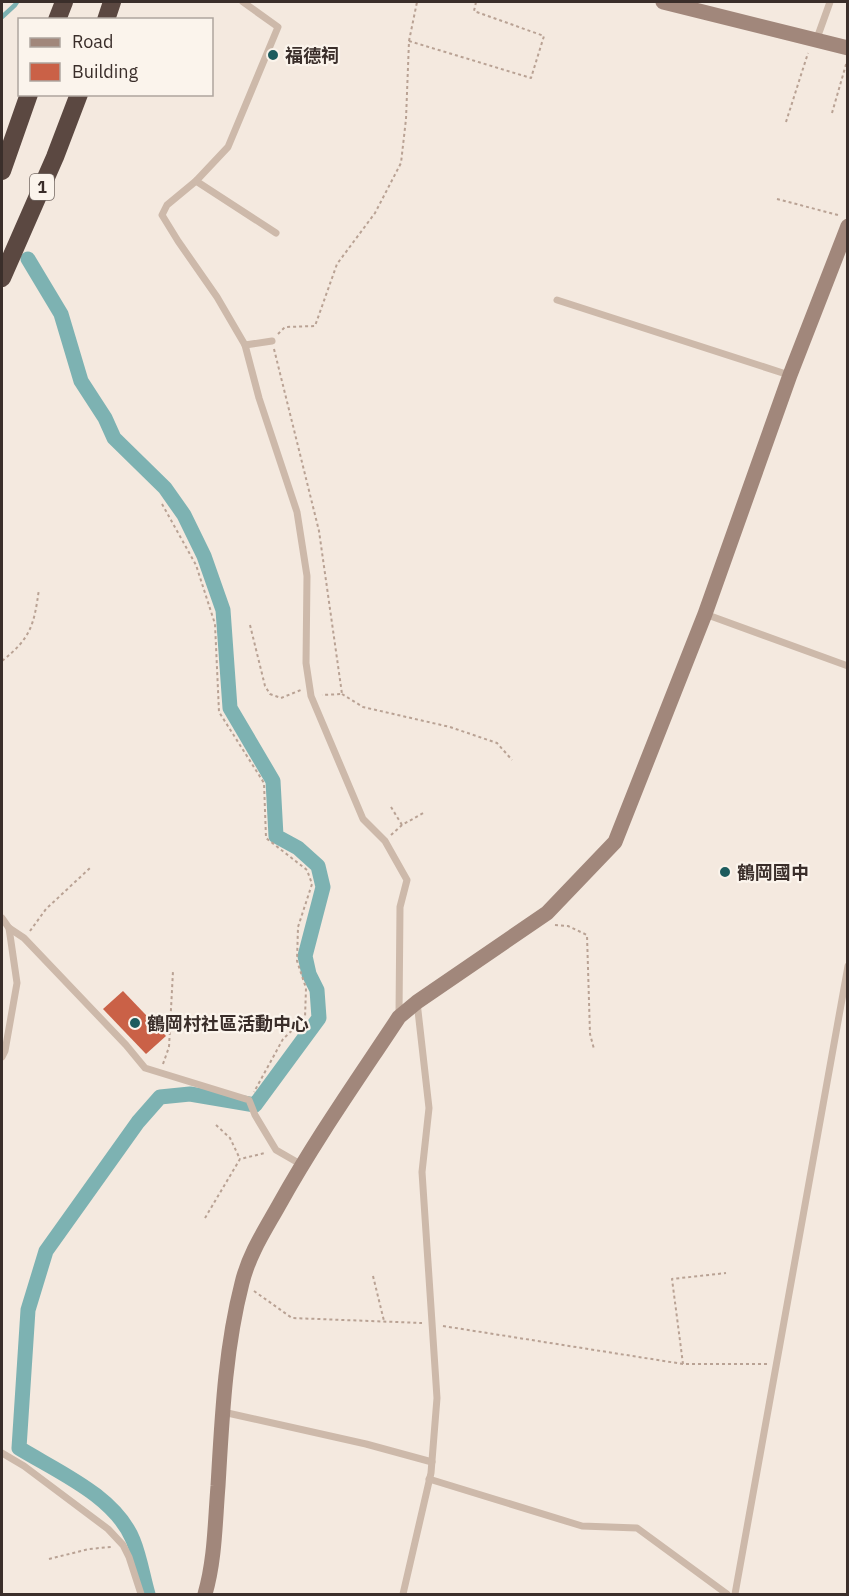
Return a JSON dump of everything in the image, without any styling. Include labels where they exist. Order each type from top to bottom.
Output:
[{"type":"highway","points":[[58,18],[64,2]]},
{"type":"highway","points":[[107,18],[112,2]]},
{"type":"highway","points":[[2,171],[28,96]]},
{"type":"highway","name":"1","points":[[2,278],[55,157],[78,96]]},
{"type":"street","points":[[663,2],[848,48]]},
{"type":"street","points":[[205,1594],[209,1580],[215,1524],[223,1412],[231,1342],[242,1283],[250,1256],[302,1165],[399,1017],[417,1002],[548,913],[615,842],[705,614],[790,375],[844,249],[848,226]]},
{"type":"lane","points":[[243,2],[278,27],[228,147],[196,181],[167,205],[162,215],[177,241],[217,297],[245,345],[259,398],[297,512],[307,576],[306,663],[310,696],[363,819],[385,841],[407,880],[400,906],[399,1017]]},
{"type":"lane","points":[[814,40],[831,2]]},
{"type":"lane","points":[[196,181],[276,233]]},
{"type":"lane","points":[[557,300],[790,375]]},
{"type":"lane","points":[[245,345],[272,341]]},
{"type":"lane","points":[[705,614],[848,666]]},
{"type":"lane","points":[[2,918],[9,928],[24,938],[145,1068],[249,1100],[255,1115],[276,1150],[302,1165]]},
{"type":"lane","points":[[2,1057],[17,983],[9,928]]},
{"type":"lane","points":[[735,1594],[848,966]]},
{"type":"lane","points":[[403,1594],[432,1462],[437,1398],[430,1324],[422,1172],[429,1108],[417,1002]]},
{"type":"lane","points":[[223,1412],[366,1444],[432,1462]]},
{"type":"lane","points":[[2,1453],[24,1466],[108,1529],[123,1545],[141,1594]]},
{"type":"lane","points":[[429,1479],[582,1526],[637,1528],[727,1594]]},
{"type":"path","points":[[342,694],[319,531],[272,341],[285,327],[315,326],[337,264],[375,213],[401,163],[406,119],[409,41],[411,22],[417,2]]},
{"type":"path","points":[[409,41],[531,78],[544,36],[474,11],[476,2]]},
{"type":"path","points":[[786,122],[814,40]]},
{"type":"path","points":[[832,112],[848,60]]},
{"type":"path","points":[[777,199],[848,217]]},
{"type":"path","points":[[162,504],[196,565],[215,624],[219,712],[264,783],[266,838],[307,870],[312,884],[298,927],[297,961],[306,988],[305,1018],[283,1039],[249,1100]]},
{"type":"path","points":[[2,661],[27,636],[35,620],[39,589]]},
{"type":"path","points":[[250,625],[265,686],[270,694],[281,698],[309,686]]},
{"type":"path","points":[[310,696],[342,694],[363,707],[450,727],[497,743],[512,760]]},
{"type":"path","points":[[391,807],[402,825]]},
{"type":"path","points":[[385,841],[402,825],[425,812]]},
{"type":"path","points":[[24,938],[45,909],[90,868]]},
{"type":"path","points":[[548,913],[554,925],[568,926],[587,935],[590,1034],[594,1049]]},
{"type":"path","points":[[160,1072],[170,1047],[174,971]]},
{"type":"path","points":[[216,1125],[230,1138],[240,1160]]},
{"type":"path","points":[[205,1218],[240,1160],[276,1150]]},
{"type":"path","points":[[683,1364],[672,1279],[726,1274]]},
{"type":"path","points":[[373,1276],[384,1321]]},
{"type":"path","points":[[242,1283],[267,1298],[291,1318],[430,1324],[683,1364],[777,1364]]},
{"type":"path","points":[[49,1559],[89,1549],[123,1545]]},
{"type":"building","name":"鶴岡村社區活動中心","points":[[123,991],[166,1036],[146,1054],[103,1009]]},
{"type":"waterway","points":[[2,17],[17,2]]},
{"type":"waterway","points":[[28,259],[61,314],[81,381],[105,418],[114,438],[165,488],[184,515],[204,556],[223,610],[230,708],[273,781],[276,836],[298,848],[318,866],[323,887],[305,956],[309,974],[317,990],[319,1018],[255,1105],[190,1094],[160,1097],[138,1122],[46,1251],[28,1310],[19,1448],[84,1487],[113,1510],[125,1524],[133,1540],[148,1594]]},
{"type":"place","name":"福德祠","points":[[273,55]]},
{"type":"place","name":"鶴岡國中","points":[[725,872]]},
{"type":"place","name":"鶴岡村社區活動中心","points":[[135,1023]]}]
